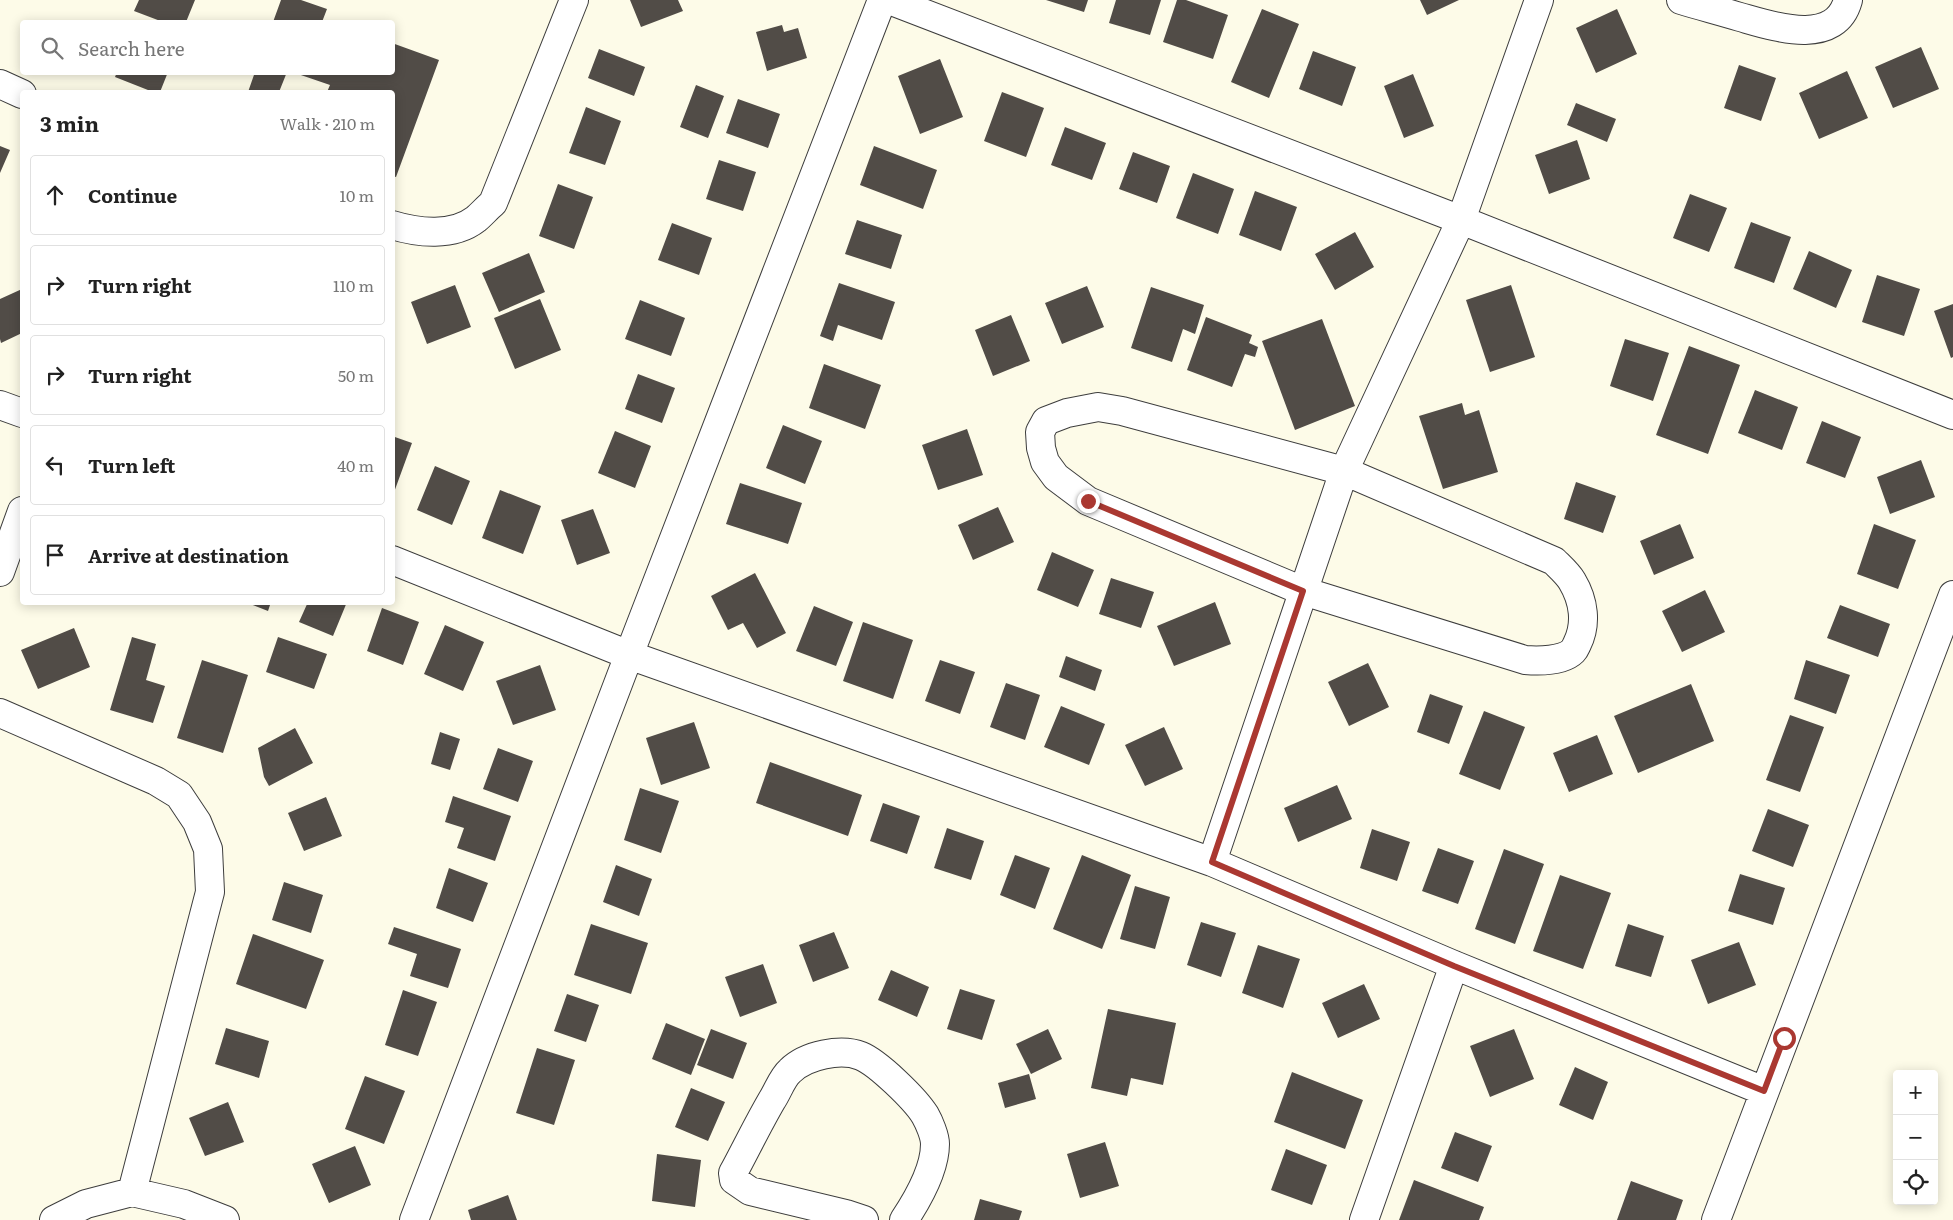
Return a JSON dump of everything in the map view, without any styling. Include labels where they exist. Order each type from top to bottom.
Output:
[{"type":"street","points":[[395,226],[424,231],[448,232],[474,220],[493,203],[574,0]]},
{"type":"street","points":[[414,1220],[629,655],[882,0]]},
{"type":"street","points":[[889,0],[1461,220],[1953,415]]},
{"type":"street","points":[[1212,862],[1344,471],[1461,220],[1539,0]]},
{"type":"street","points":[[1681,0],[1794,30],[1819,29],[1831,24],[1839,16],[1848,0]]},
{"type":"street","points":[[0,84],[20,93]]},
{"type":"street","points":[[0,405],[20,413]]},
{"type":"street","points":[[1098,407],[1122,411],[1344,471],[1554,561],[1572,580],[1584,616],[1583,632],[1573,651],[1541,662],[1525,660],[1303,591],[1088,501],[1056,477],[1045,462],[1041,448],[1040,432],[1046,421],[1098,407]]},
{"type":"street","points":[[0,572],[20,516]]},
{"type":"street","points":[[395,561],[629,655],[1212,862],[1454,966],[1764,1091]]},
{"type":"street","points":[[1716,1220],[1953,595]]},
{"type":"street","points":[[0,713],[179,794],[197,822],[208,849],[210,892],[132,1192]]},
{"type":"street","points":[[1364,1220],[1454,966]]},
{"type":"street","points":[[864,1220],[750,1191],[734,1180],[732,1173],[789,1071],[801,1063],[816,1057],[849,1053],[863,1057],[886,1074],[926,1115],[935,1142],[933,1158],[916,1201],[904,1220]]},
{"type":"street","points":[[54,1220],[86,1204],[132,1192],[184,1204],[225,1220]]},
{"type":"building","points":[[139,0],[195,0],[187,20],[158,20],[134,11]]},
{"type":"building","points":[[281,0],[301,0],[327,9],[323,20],[274,20]]},
{"type":"building","points":[[630,0],[678,0],[683,11],[641,27]]},
{"type":"building","points":[[1046,0],[1088,0],[1084,12]]},
{"type":"building","points":[[1116,0],[1161,0],[1150,35],[1109,23]]},
{"type":"building","points":[[1177,0],[1186,0],[1228,15],[1213,59],[1163,42]]},
{"type":"building","points":[[1420,0],[1459,0],[1427,15]]},
{"type":"building","points":[[1262,9],[1299,24],[1269,98],[1231,82]]},
{"type":"building","points":[[1617,9],[1637,54],[1596,73],[1576,28]]},
{"type":"building","points":[[782,25],[784,32],[798,28],[807,58],[767,71],[756,32]]},
{"type":"building","points":[[395,44],[439,60],[396,177],[395,90],[328,90],[330,85],[301,75],[395,75]]},
{"type":"building","points":[[1921,47],[1939,89],[1893,108],[1875,67]]},
{"type":"building","points":[[599,49],[645,67],[634,96],[588,78]]},
{"type":"building","points":[[1313,51],[1356,67],[1342,106],[1299,89]]},
{"type":"building","points":[[940,59],[963,117],[920,134],[898,76]]},
{"type":"building","points":[[1739,65],[1776,78],[1761,121],[1724,108]]},
{"type":"building","points":[[1847,71],[1868,118],[1819,139],[1799,93]]},
{"type":"building","points":[[1413,74],[1434,126],[1404,138],[1384,86]]},
{"type":"building","points":[[116,75],[167,75],[161,90],[148,90],[115,77]]},
{"type":"building","points":[[254,75],[286,75],[280,90],[249,90]]},
{"type":"building","points":[[696,85],[724,96],[708,138],[680,127]]},
{"type":"building","points":[[1002,92],[1044,108],[1026,157],[984,141]]},
{"type":"building","points":[[738,99],[780,114],[768,148],[726,133]]},
{"type":"building","points":[[1576,103],[1616,119],[1607,142],[1567,125]]},
{"type":"building","points":[[586,107],[621,121],[605,165],[569,153]]},
{"type":"building","points":[[1065,127],[1106,143],[1092,180],[1051,165]]},
{"type":"building","points":[[1577,140],[1590,179],[1549,194],[1535,155]]},
{"type":"building","points":[[0,146],[10,150],[0,173]]},
{"type":"building","points":[[874,146],[937,170],[923,209],[860,185]]},
{"type":"building","points":[[1133,152],[1170,166],[1157,203],[1119,189]]},
{"type":"building","points":[[719,160],[756,172],[743,211],[706,199]]},
{"type":"building","points":[[1193,173],[1234,189],[1218,234],[1176,218]]},
{"type":"building","points":[[558,184],[593,197],[574,249],[539,236]]},
{"type":"building","points":[[1255,191],[1297,207],[1281,251],[1239,235]]},
{"type":"building","points":[[1690,194],[1727,208],[1709,252],[1673,238]]},
{"type":"building","points":[[857,220],[902,235],[891,269],[845,254]]},
{"type":"building","points":[[1751,222],[1791,237],[1774,283],[1734,268]]},
{"type":"building","points":[[672,223],[712,238],[699,275],[658,260]]},
{"type":"building","points":[[1355,232],[1374,267],[1335,290],[1315,254]]},
{"type":"building","points":[[1809,251],[1852,270],[1836,308],[1793,289]]},
{"type":"building","points":[[529,253],[545,292],[499,312],[482,273]]},
{"type":"building","points":[[1877,275],[1920,289],[1904,336],[1862,322]]},
{"type":"building","points":[[839,283],[895,302],[882,340],[838,325],[833,341],[820,336]]},
{"type":"building","points":[[455,285],[471,327],[427,344],[411,302]]},
{"type":"building","points":[[1511,285],[1535,357],[1490,372],[1466,300]]},
{"type":"building","points":[[1087,286],[1104,327],[1062,344],[1045,303]]},
{"type":"building","points":[[1151,287],[1204,305],[1195,334],[1183,329],[1172,362],[1131,348]]},
{"type":"building","points":[[20,290],[20,334],[1,343],[0,339],[0,299]]},
{"type":"building","points":[[540,299],[561,350],[515,369],[494,318]]},
{"type":"building","points":[[640,300],[685,318],[671,356],[625,339]]},
{"type":"building","points":[[1953,304],[1953,357],[1951,358],[1934,311]]},
{"type":"building","points":[[1011,315],[1030,361],[993,376],[975,330]]},
{"type":"building","points":[[1206,317],[1252,335],[1249,343],[1258,347],[1255,357],[1245,354],[1232,387],[1187,370]]},
{"type":"building","points":[[1322,319],[1355,406],[1295,430],[1262,341]]},
{"type":"building","points":[[1625,339],[1669,353],[1653,401],[1610,386]]},
{"type":"building","points":[[1689,346],[1740,365],[1708,454],[1656,435]]},
{"type":"building","points":[[824,364],[881,385],[865,429],[809,408]]},
{"type":"building","points":[[638,374],[675,388],[662,423],[625,409]]},
{"type":"building","points":[[1755,390],[1798,407],[1782,450],[1738,433]]},
{"type":"building","points":[[1462,403],[1465,415],[1479,410],[1498,472],[1443,489],[1419,416]]},
{"type":"building","points":[[1822,421],[1861,437],[1845,478],[1806,463]]},
{"type":"building","points":[[783,425],[822,441],[805,484],[766,468]]},
{"type":"building","points":[[967,429],[983,475],[938,490],[922,445]]},
{"type":"building","points":[[615,431],[651,446],[635,488],[598,473]]},
{"type":"building","points":[[395,437],[412,443],[395,490]]},
{"type":"building","points":[[1921,460],[1935,497],[1890,514],[1877,477]]},
{"type":"building","points":[[435,466],[470,481],[452,525],[417,510]]},
{"type":"building","points":[[1576,482],[1616,496],[1603,533],[1564,519]]},
{"type":"building","points":[[740,483],[802,503],[788,544],[726,524]]},
{"type":"building","points":[[500,490],[541,506],[523,554],[482,538]]},
{"type":"building","points":[[998,507],[1014,542],[973,560],[958,525]]},
{"type":"building","points":[[593,509],[610,553],[577,565],[561,520]]},
{"type":"building","points":[[1680,524],[1694,558],[1654,575],[1640,541]]},
{"type":"building","points":[[1874,524],[1916,540],[1898,589],[1857,574]]},
{"type":"building","points":[[1052,552],[1094,570],[1078,607],[1037,590]]},
{"type":"building","points":[[755,573],[786,633],[757,648],[743,623],[728,630],[711,596]]},
{"type":"building","points":[[1111,578],[1154,592],[1141,628],[1099,614]]},
{"type":"building","points":[[1705,590],[1725,632],[1682,652],[1662,611]]},
{"type":"building","points":[[1215,602],[1231,644],[1174,666],[1157,626]]},
{"type":"building","points":[[253,605],[270,605],[268,611]]},
{"type":"building","points":[[307,605],[346,605],[333,636],[299,622]]},
{"type":"building","points":[[1840,605],[1890,624],[1878,657],[1827,638]]},
{"type":"building","points":[[814,606],[853,622],[836,666],[796,651]]},
{"type":"building","points":[[382,608],[419,622],[403,665],[367,651]]},
{"type":"building","points":[[863,622],[913,640],[893,699],[843,681]]},
{"type":"building","points":[[445,625],[484,642],[463,691],[424,674]]},
{"type":"building","points":[[74,628],[90,667],[38,689],[21,650]]},
{"type":"building","points":[[132,637],[156,644],[146,680],[165,686],[153,723],[110,710]]},
{"type":"building","points":[[278,637],[327,654],[314,689],[266,672]]},
{"type":"building","points":[[1066,656],[1102,670],[1095,691],[1059,677]]},
{"type":"building","points":[[202,660],[248,675],[223,753],[177,738]]},
{"type":"building","points":[[940,660],[975,672],[960,714],[925,701]]},
{"type":"building","points":[[1806,660],[1850,675],[1836,714],[1794,699]]},
{"type":"building","points":[[1368,663],[1389,707],[1349,726],[1328,682]]},
{"type":"building","points":[[540,665],[556,710],[513,725],[496,681]]},
{"type":"building","points":[[1006,683],[1040,695],[1025,740],[990,727]]},
{"type":"building","points":[[1691,684],[1714,741],[1638,773],[1614,716]]},
{"type":"building","points":[[1430,694],[1463,706],[1449,744],[1417,732]]},
{"type":"building","points":[[1061,706],[1105,724],[1089,765],[1044,747]]},
{"type":"building","points":[[1484,711],[1525,727],[1500,790],[1459,774]]},
{"type":"building","points":[[1790,715],[1824,727],[1800,792],[1766,780]]},
{"type":"building","points":[[694,722],[710,768],[661,785],[646,738]]},
{"type":"building","points":[[1164,727],[1183,769],[1145,786],[1125,745]]},
{"type":"building","points":[[295,728],[313,763],[269,786],[264,777],[258,748]]},
{"type":"building","points":[[440,732],[460,739],[450,770],[431,764]]},
{"type":"building","points":[[1597,735],[1613,774],[1569,792],[1553,753]]},
{"type":"building","points":[[498,748],[533,761],[518,802],[483,789]]},
{"type":"building","points":[[770,762],[862,795],[848,836],[756,803]]},
{"type":"building","points":[[1337,785],[1352,819],[1298,842],[1284,808]]},
{"type":"building","points":[[640,788],[679,801],[661,853],[624,840]]},
{"type":"building","points":[[453,796],[511,816],[495,861],[457,848],[464,828],[445,822]]},
{"type":"building","points":[[326,797],[342,836],[304,851],[288,813]]},
{"type":"building","points":[[883,803],[920,816],[907,854],[870,841]]},
{"type":"building","points":[[1768,809],[1809,825],[1793,867],[1752,851]]},
{"type":"building","points":[[947,828],[984,841],[971,880],[934,868]]},
{"type":"building","points":[[1372,829],[1410,842],[1397,881],[1360,868]]},
{"type":"building","points":[[1438,848],[1474,861],[1458,904],[1422,891]]},
{"type":"building","points":[[1504,849],[1544,864],[1515,944],[1475,929]]},
{"type":"building","points":[[1015,855],[1050,868],[1035,909],[1000,895]]},
{"type":"building","points":[[1082,855],[1131,875],[1102,949],[1053,929]]},
{"type":"building","points":[[616,865],[652,879],[639,916],[603,902]]},
{"type":"building","points":[[449,868],[488,883],[473,922],[436,908]]},
{"type":"building","points":[[1740,874],[1785,888],[1773,925],[1728,911]]},
{"type":"building","points":[[1560,875],[1611,893],[1583,969],[1533,951]]},
{"type":"building","points":[[284,882],[323,895],[311,933],[272,920]]},
{"type":"building","points":[[1135,886],[1170,897],[1155,949],[1120,939]]},
{"type":"building","points":[[1201,922],[1236,933],[1221,977],[1187,965]]},
{"type":"building","points":[[591,924],[648,943],[631,994],[574,975]]},
{"type":"building","points":[[1628,924],[1664,936],[1651,977],[1615,966]]},
{"type":"building","points":[[394,927],[461,949],[448,988],[410,976],[417,954],[388,944]]},
{"type":"building","points":[[834,932],[849,968],[813,982],[799,945]]},
{"type":"building","points":[[253,934],[324,960],[306,1009],[236,984]]},
{"type":"building","points":[[1739,942],[1756,985],[1708,1004],[1691,960]]},
{"type":"building","points":[[1258,945],[1300,959],[1283,1008],[1242,993]]},
{"type":"building","points":[[763,964],[777,1003],[740,1017],[725,977]]},
{"type":"building","points":[[891,970],[929,987],[917,1017],[878,1000]]},
{"type":"building","points":[[1364,984],[1380,1019],[1338,1038],[1322,1003]]},
{"type":"building","points":[[960,989],[995,1000],[982,1040],[947,1029]]},
{"type":"building","points":[[403,990],[437,1002],[418,1056],[385,1045]]},
{"type":"building","points":[[567,994],[599,1005],[586,1042],[554,1031]]},
{"type":"building","points":[[1108,1009],[1176,1023],[1163,1085],[1131,1078],[1127,1096],[1091,1088]]},
{"type":"building","points":[[666,1023],[705,1039],[691,1075],[652,1059]]},
{"type":"building","points":[[226,1028],[269,1041],[259,1078],[215,1064]]},
{"type":"building","points":[[711,1029],[747,1043],[733,1079],[697,1065]]},
{"type":"building","points":[[1048,1029],[1062,1059],[1031,1074],[1016,1044]]},
{"type":"building","points":[[1514,1029],[1534,1079],[1490,1097],[1470,1046]]},
{"type":"building","points":[[537,1048],[575,1060],[554,1125],[516,1113]]},
{"type":"building","points":[[1575,1067],[1608,1082],[1593,1120],[1559,1105]]},
{"type":"building","points":[[1292,1072],[1363,1100],[1345,1149],[1274,1122]]},
{"type":"building","points":[[1029,1074],[1036,1099],[1005,1108],[998,1083]]},
{"type":"building","points":[[365,1076],[405,1091],[384,1144],[345,1129]]},
{"type":"building","points":[[691,1088],[725,1102],[708,1141],[675,1127]]},
{"type":"building","points":[[228,1102],[244,1142],[205,1156],[189,1118]]},
{"type":"building","points":[[1455,1132],[1492,1146],[1478,1182],[1441,1168]]},
{"type":"building","points":[[1105,1142],[1119,1186],[1080,1198],[1067,1154]]},
{"type":"building","points":[[355,1146],[371,1185],[329,1203],[312,1164]]},
{"type":"building","points":[[1286,1149],[1327,1165],[1312,1205],[1271,1190]]},
{"type":"building","points":[[657,1154],[701,1160],[695,1207],[652,1201]]},
{"type":"building","points":[[1414,1180],[1484,1207],[1479,1220],[1399,1220]]},
{"type":"building","points":[[1631,1181],[1683,1200],[1676,1220],[1617,1220]]},
{"type":"building","points":[[508,1195],[517,1220],[471,1220],[468,1210]]},
{"type":"building","points":[[980,1199],[1022,1211],[1019,1220],[974,1220]]},
{"type":"route","points":[[1088,501],[1303,591],[1212,862],[1454,966],[1764,1091],[1784,1038]]}]
